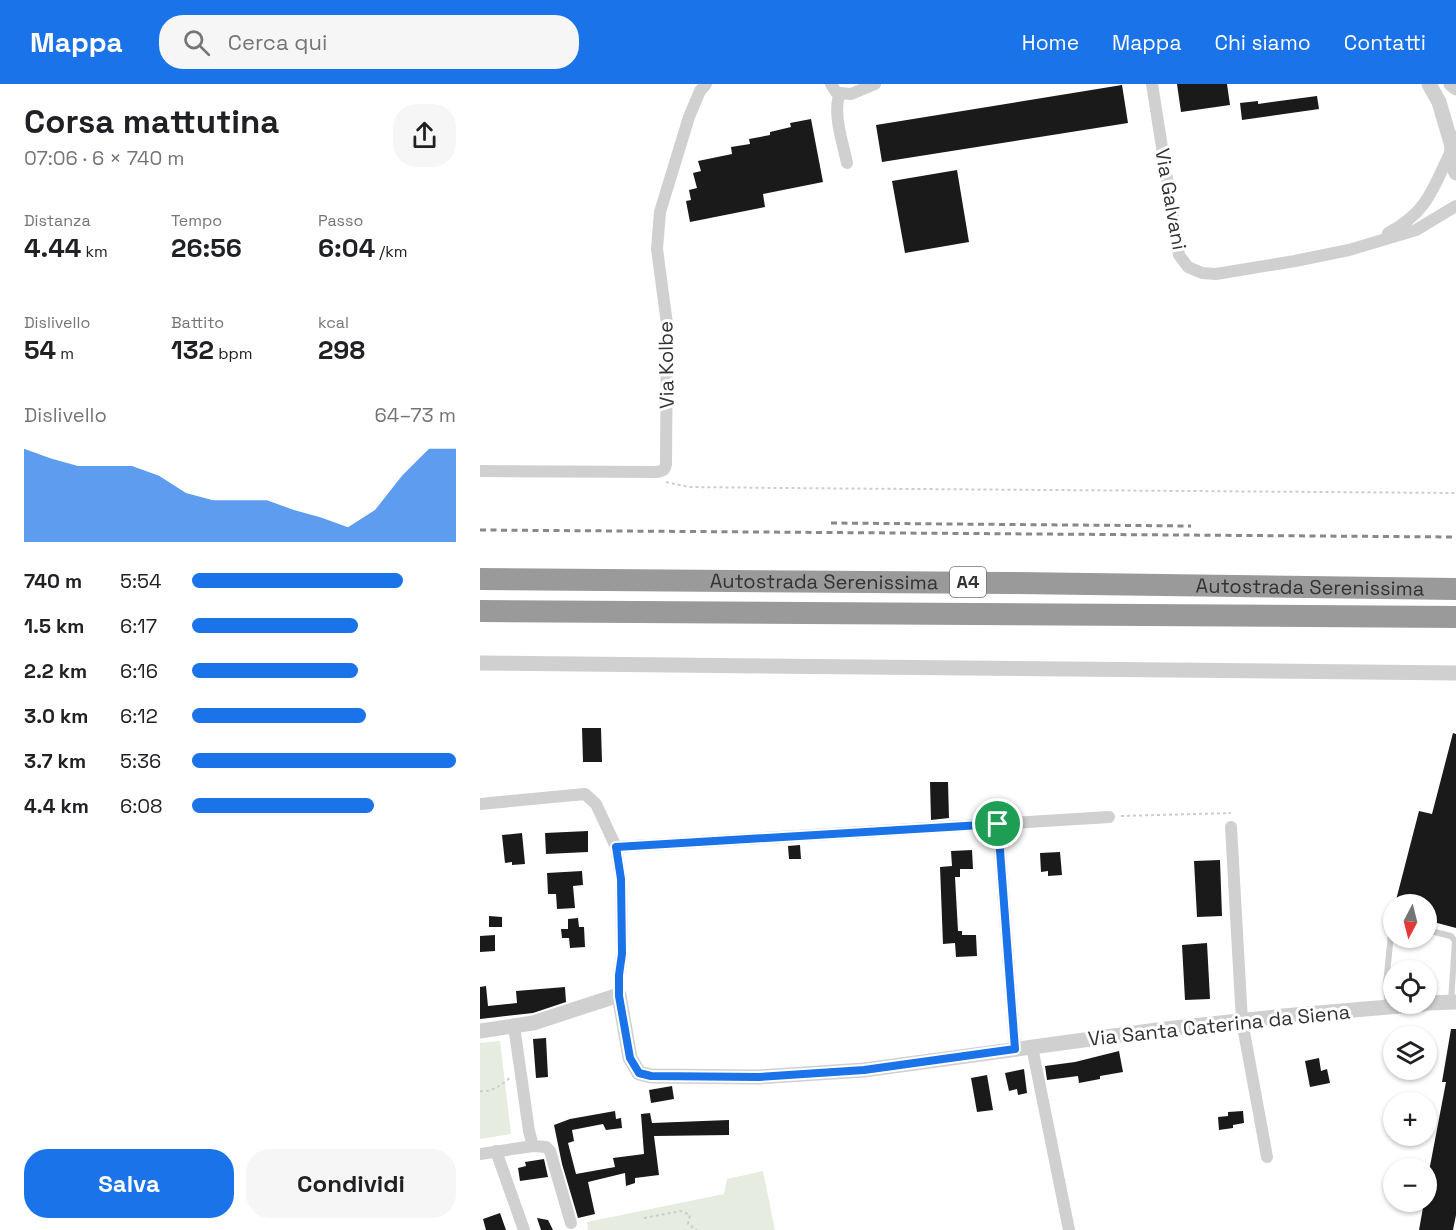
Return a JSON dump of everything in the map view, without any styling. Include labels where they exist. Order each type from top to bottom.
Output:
[{"type":"highway","name":"Autostrada Serenissima","points":[[480,579],[1456,589]]},
{"type":"highway","name":"Autostrada Serenissima","points":[[480,611],[1456,617]]},
{"type":"street","name":"Via Kolbe","points":[[480,471],[662,472],[665,470],[667,324],[657,249],[658,225],[689,117],[700,91],[706,84]]},
{"type":"street","points":[[836,89],[843,94],[851,94],[875,84]]},
{"type":"street","name":"Via Galvani","points":[[1152,84],[1179,255],[1188,267],[1202,273],[1216,274],[1349,250],[1416,230],[1456,206]]},
{"type":"street","points":[[1429,84],[1439,102],[1453,143],[1453,166],[1456,173]]},
{"type":"street","points":[[1450,84],[1456,88]]},
{"type":"street","points":[[836,89],[836,110],[847,164]]},
{"type":"street","name":"Via Galvani","points":[[1371,242],[1397,229],[1411,219],[1425,204],[1433,192],[1453,143]]},
{"type":"street","points":[[480,663],[1456,673]]},
{"type":"street","points":[[480,804],[585,794],[596,804],[616,847],[621,879],[622,954],[619,996],[533,1023],[480,1031]]},
{"type":"street","points":[[616,847],[1109,817]]},
{"type":"street","points":[[998,824],[1015,1049]]},
{"type":"street","points":[[1231,826],[1242,1021],[1268,1157]]},
{"type":"street","name":"Via Santa Caterina da Siena","points":[[619,996],[630,1058],[639,1073],[651,1076],[759,1077],[864,1070],[1157,1030],[1383,1007]]},
{"type":"street","name":"Via Santa Caterina da Siena","points":[[1437,1003],[1454,1002]]},
{"type":"street","points":[[514,1026],[533,1146]]},
{"type":"street","points":[[1032,1047],[1069,1230]]},
{"type":"street","points":[[480,1154],[533,1146],[546,1147],[550,1151],[571,1223]]},
{"type":"street","points":[[495,1151],[524,1230]]},
{"type":"lane","points":[[1437,933],[1451,936],[1455,941],[1454,1002]]},
{"type":"path","points":[[661,481],[689,487],[746,488],[1456,493]]},
{"type":"path","points":[[1109,817],[1231,813]]},
{"type":"path","points":[[480,1091],[485,1092],[497,1088],[520,1070]]},
{"type":"path","points":[[644,1218],[681,1211],[690,1215],[688,1224],[697,1230]]},
{"type":"shaded area","points":[[500,1041],[511,1134],[480,1139],[480,1043]]},
{"type":"shaded area","points":[[763,1171],[775,1230],[588,1230],[587,1222],[724,1194],[727,1179]]},
{"type":"building","points":[[1177,84],[1227,84],[1230,105],[1181,112]]},
{"type":"building","points":[[1122,85],[1128,123],[882,162],[876,125]]},
{"type":"building","points":[[1317,96],[1319,109],[1242,120],[1240,103],[1258,101],[1258,104]]},
{"type":"building","points":[[811,119],[823,182],[763,194],[765,207],[690,222],[686,201],[691,200],[689,190],[697,188],[693,173],[701,171],[698,161],[732,154],[731,147],[750,144],[749,139],[770,135],[770,132],[791,127],[790,123]]},
{"type":"building","points":[[957,170],[969,242],[905,253],[892,181]]},
{"type":"building","points":[[582,728],[601,728],[602,762],[583,762]]},
{"type":"building","points":[[1453,733],[1456,734],[1456,928],[1437,923],[1437,894],[1398,894],[1419,811],[1432,814]]},
{"type":"building","points":[[930,782],[948,782],[949,818],[931,820]]},
{"type":"building","points":[[588,831],[588,852],[546,854],[545,833]]},
{"type":"building","points":[[522,833],[525,864],[505,863],[502,835]]},
{"type":"building","points":[[800,845],[801,859],[789,859],[788,846]]},
{"type":"building","points":[[972,850],[973,869],[960,869],[960,877],[955,877],[958,931],[962,931],[962,935],[976,935],[977,956],[956,957],[955,943],[943,944],[940,867],[952,866],[951,851]]},
{"type":"building","points":[[1060,852],[1062,875],[1048,876],[1048,871],[1041,872],[1040,853]]},
{"type":"building","points":[[1220,860],[1222,916],[1197,917],[1194,861]]},
{"type":"building","points":[[582,871],[583,885],[573,886],[575,908],[557,909],[556,894],[548,894],[547,873]]},
{"type":"building","points":[[489,916],[502,917],[502,927],[489,927]]},
{"type":"building","points":[[578,918],[579,927],[584,927],[585,947],[570,948],[569,938],[562,938],[561,929],[568,929],[568,919]]},
{"type":"building","points":[[495,935],[495,951],[480,952],[480,936]]},
{"type":"building","points":[[1207,943],[1210,999],[1185,1000],[1182,945]]},
{"type":"building","points":[[486,986],[488,1006],[517,1003],[516,991],[565,987],[566,1002],[533,1013],[480,1019],[480,987]]},
{"type":"building","points":[[1451,1029],[1456,1029],[1456,1215],[1453,1230],[1419,1230],[1422,1212],[1437,1212],[1437,1158],[1432,1158],[1434,1146],[1437,1146],[1437,1129],[1446,1082],[1442,1082]]},
{"type":"building","points":[[546,1038],[548,1077],[536,1078],[533,1039]]},
{"type":"building","points":[[1119,1051],[1123,1072],[1079,1083],[1078,1076],[1047,1080],[1045,1066],[1075,1062]]},
{"type":"building","points":[[1319,1058],[1321,1071],[1327,1069],[1330,1083],[1310,1087],[1305,1061]]},
{"type":"building","points":[[1024,1069],[1027,1093],[1018,1095],[1017,1089],[1009,1091],[1005,1073]]},
{"type":"building","points":[[987,1075],[993,1110],[977,1112],[971,1078]]},
{"type":"building","points":[[672,1086],[674,1099],[651,1103],[649,1090]]},
{"type":"building","points":[[615,1111],[616,1119],[621,1118],[622,1128],[606,1130],[603,1124],[572,1130],[574,1141],[568,1143],[576,1174],[615,1167],[613,1158],[644,1154],[641,1114],[650,1113],[652,1123],[729,1120],[729,1135],[654,1136],[659,1175],[635,1178],[635,1183],[626,1186],[625,1173],[588,1182],[595,1214],[578,1218],[562,1164],[554,1125],[570,1119]]},
{"type":"building","points":[[1243,1111],[1244,1123],[1233,1125],[1233,1128],[1219,1130],[1218,1117],[1228,1116],[1228,1112]]},
{"type":"building","points":[[544,1159],[548,1177],[520,1181],[518,1168],[526,1166],[525,1162]]},
{"type":"building","points":[[500,1213],[506,1230],[486,1230],[483,1219]]},
{"type":"building","points":[[537,1218],[548,1220],[553,1230],[541,1230]]},
{"type":"railway","points":[[831,523],[1191,526]]},
{"type":"railway","points":[[480,530],[1456,537]]},
{"type":"route","points":[[998,824],[1015,1049],[864,1070],[759,1077],[651,1076],[639,1073],[630,1058],[619,996],[622,954],[621,879],[616,847],[998,824]]}]
